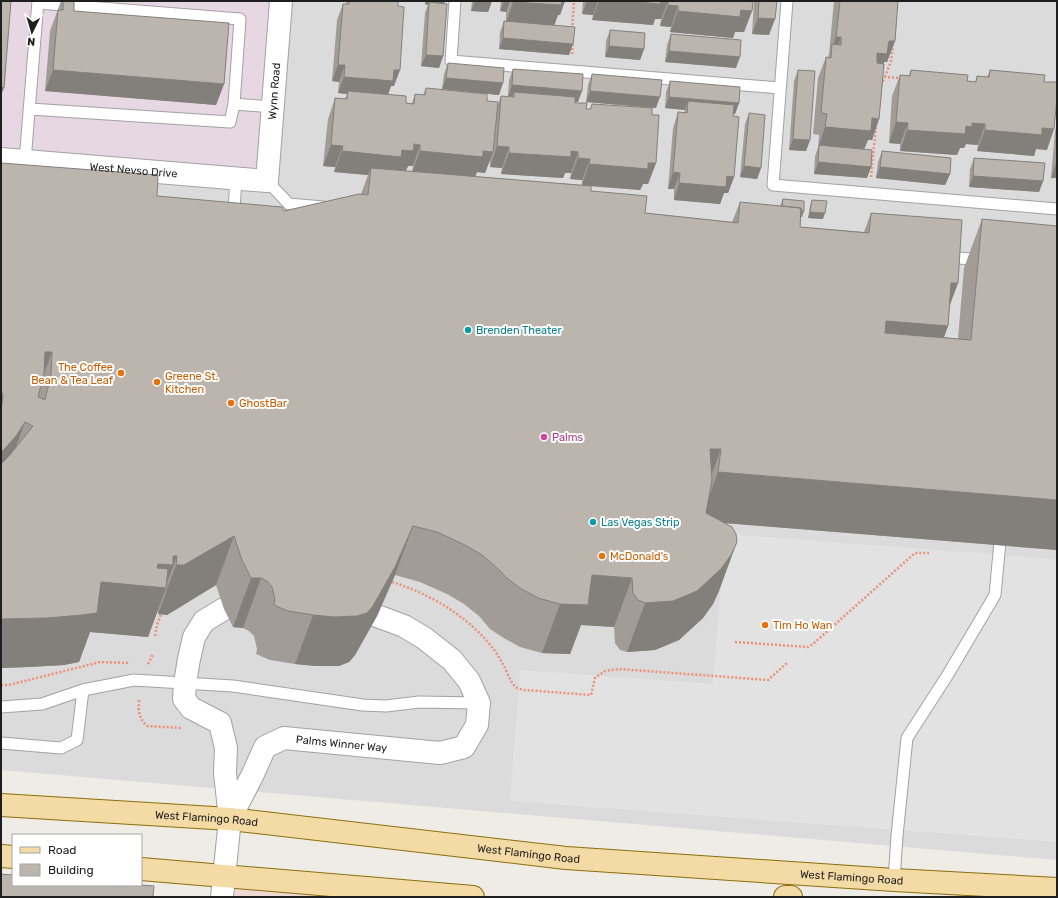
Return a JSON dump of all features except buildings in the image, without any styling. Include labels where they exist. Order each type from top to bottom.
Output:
[{"type":"main road","name":"West Flamingo Road","points":[[1,805],[230,819],[566,858],[887,889],[1057,889]]},
{"type":"main road","points":[[1,856],[12,857]]},
{"type":"main road","points":[[142,869],[223,886],[473,897]]},
{"type":"main road","points":[[785,897],[791,897]]},
{"type":"street","name":"Wynn Road","points":[[267,181],[281,1]]},
{"type":"street","name":"West Nevso Drive","points":[[14,163],[267,181]]},
{"type":"street","points":[[223,886],[230,819],[225,773],[226,748],[220,723],[190,708],[184,699],[185,683],[194,637],[204,621],[224,609]]},
{"type":"street","name":"Palms Winner Way","points":[[230,819],[265,747],[284,738],[440,753],[464,747],[477,725],[478,702],[469,681],[452,660],[424,638],[404,626],[377,616]]},
{"type":"lane","points":[[456,1],[451,61],[780,88]]},
{"type":"lane","points":[[787,1],[773,185],[1057,209]]},
{"type":"lane","points":[[14,163],[30,109],[38,2],[240,19],[234,104],[230,122],[30,109]]},
{"type":"lane","points":[[234,104],[273,107]]},
{"type":"lane","points":[[234,210],[236,179]]},
{"type":"lane","points":[[267,181],[289,204],[336,208]]},
{"type":"lane","points":[[932,256],[994,261]]},
{"type":"lane","points":[[887,889],[897,836],[907,738],[947,676],[995,595],[1002,517]]},
{"type":"lane","points":[[1,707],[42,704],[83,690],[134,680],[233,686],[363,705],[386,706],[419,702],[478,702]]},
{"type":"lane","points":[[1,743],[62,748],[77,740],[83,690]]},
{"type":"path","points":[[572,31],[574,1]]},
{"type":"path","points":[[571,71],[574,35]]},
{"type":"path","points":[[880,88],[892,61],[893,38]]},
{"type":"path","points":[[885,77],[908,79]]},
{"type":"path","points":[[870,193],[876,126]]},
{"type":"path","points":[[735,642],[808,647],[915,553],[929,553]]},
{"type":"path","points":[[392,582],[435,599],[469,624],[487,640],[502,662],[512,683],[517,688],[524,690],[591,695],[595,678],[605,671],[619,669],[768,680],[787,663]]},
{"type":"path","points":[[155,636],[161,614]]},
{"type":"path","points":[[145,666],[149,663],[153,654]]},
{"type":"path","points":[[1,685],[9,685],[100,662],[135,663]]},
{"type":"path","points":[[142,663],[149,663]]},
{"type":"path","points":[[139,700],[138,712],[141,720],[147,726],[188,729]]},
{"type":"shaded area","points":[[1,1],[281,1],[267,181],[1,159]]},
{"type":"shaded area","points":[[281,1],[1057,1],[1057,860],[1,770],[1,159]]},
{"type":"shaded area","points":[[725,534],[1057,559],[1057,842],[510,801],[520,670],[713,684]]},
{"type":"shaded area","points":[[224,876],[473,897],[222,897]]},
{"type":"place","name":"Brenden Theater","points":[[468,330]]},
{"type":"place","name":"The Coffee Bean & Tea Leaf","points":[[121,373]]},
{"type":"place","name":"Greene St. Kitchen","points":[[157,382]]},
{"type":"place","name":"GhostBar","points":[[231,403]]},
{"type":"place","name":"Palms","points":[[544,437]]},
{"type":"place","name":"Las Vegas Strip","points":[[593,522]]},
{"type":"place","name":"McDonald's","points":[[602,556]]},
{"type":"place","name":"Tim Ho Wan","points":[[765,625]]}]
